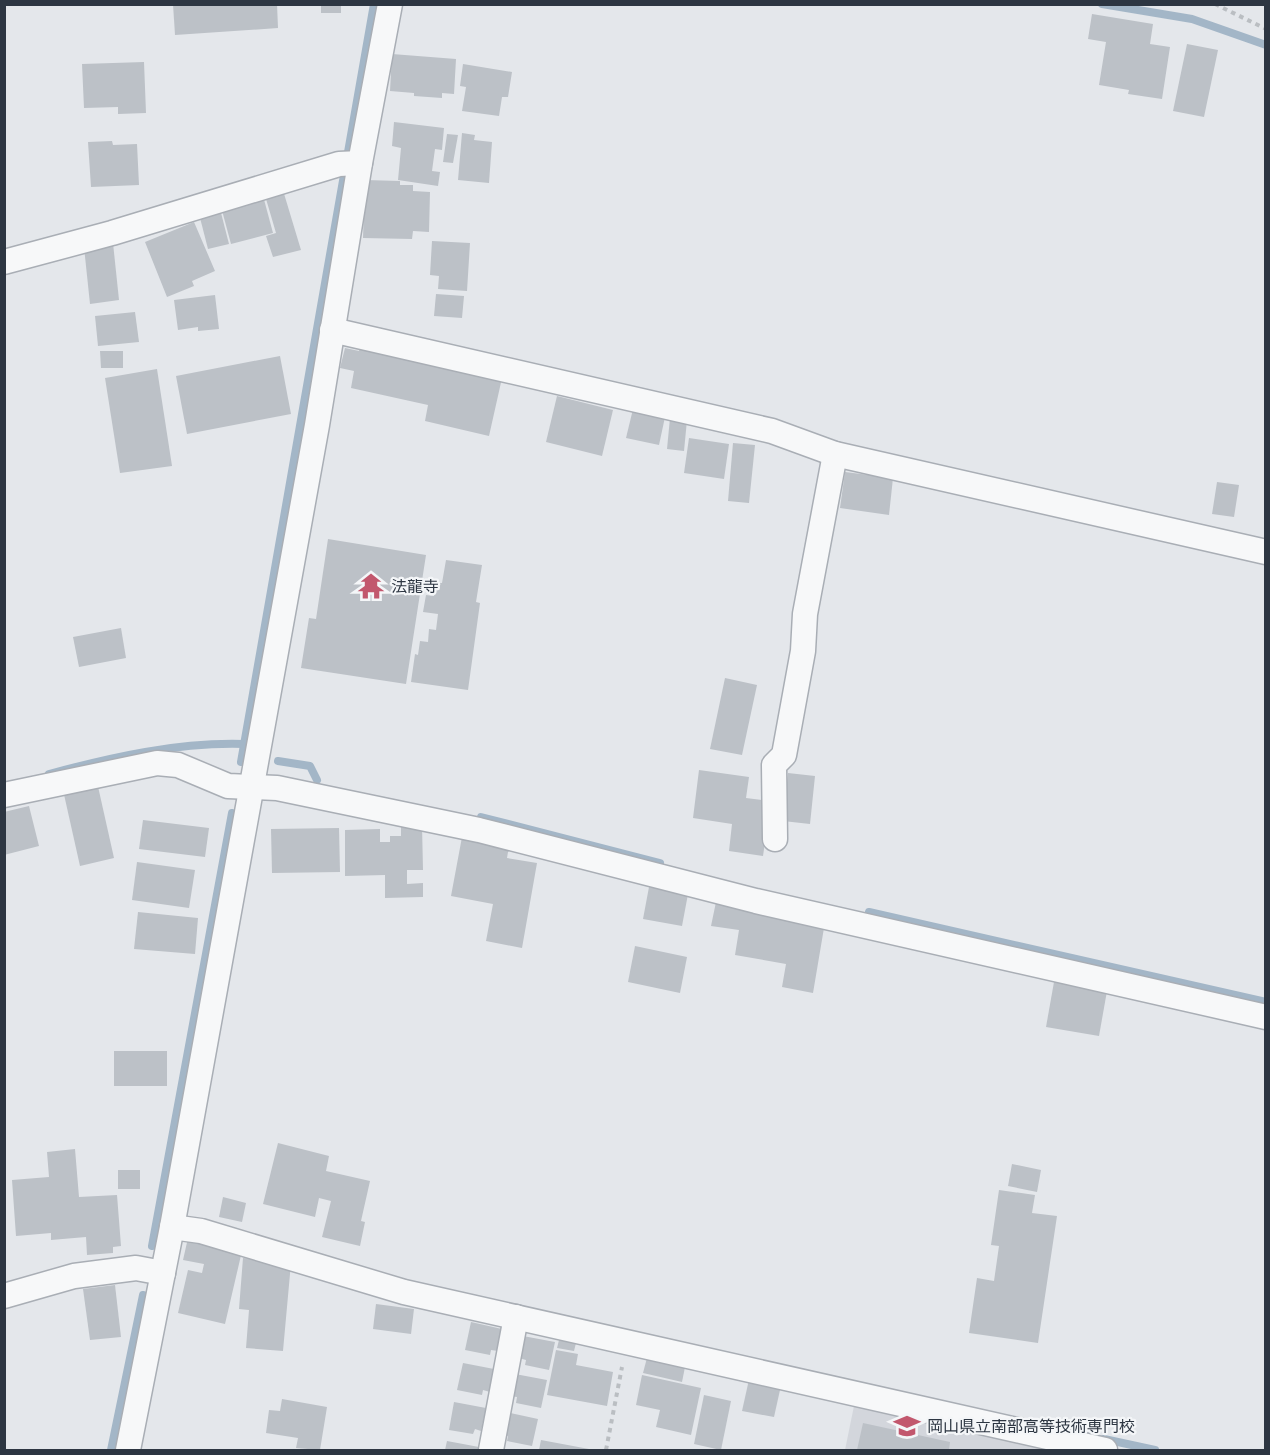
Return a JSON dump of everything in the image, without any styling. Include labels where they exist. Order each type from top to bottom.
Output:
[{"type":"street","points":[[128,1450],[172,1227],[317,425],[332,330],[350,163],[390,4]]},
{"type":"street","points":[[4,262],[112,233],[350,163]]},
{"type":"street","points":[[332,330],[772,431],[835,454],[1266,552]]},
{"type":"street","points":[[776,838],[774,765],[784,754],[835,454]]},
{"type":"street","points":[[4,795],[157,763],[178,765],[228,786],[278,788],[478,830],[767,904],[1266,1017]]},
{"type":"street","points":[[172,1227],[201,1231],[404,1292],[1105,1450]]},
{"type":"street","points":[[4,1296],[74,1276],[136,1268],[163,1273]]},
{"type":"street","points":[[491,1450],[516,1317]]},
{"type":"path","points":[[1215,4],[1266,29]]},
{"type":"path","points":[[606,1450],[627,1343]]},
{"type":"shaded area","name":"岡山県立南部高等技術専門校","points":[[855,1401],[1074,1450],[845,1450]]},
{"type":"building","points":[[173,4],[277,4],[278,28],[175,35]]},
{"type":"building","points":[[321,5],[341,5],[341,13],[321,13]]},
{"type":"building","points":[[1092,14],[1153,24],[1150,44],[1170,47],[1162,99],[1128,94],[1129,90],[1099,85],[1106,42],[1088,39]]},
{"type":"building","points":[[1187,44],[1218,50],[1204,117],[1173,111]]},
{"type":"building","points":[[392,54],[456,59],[454,94],[442,93],[442,98],[390,91]]},
{"type":"building","points":[[144,62],[146,113],[118,114],[118,107],[84,108],[82,64]]},
{"type":"building","points":[[463,64],[512,72],[508,97],[502,97],[499,116],[462,111],[466,87],[460,86]]},
{"type":"building","points":[[394,122],[444,128],[442,150],[435,149],[432,171],[440,172],[438,186],[398,180],[401,148],[392,146]]},
{"type":"building","points":[[462,133],[475,135],[474,140],[492,142],[489,183],[458,180]]},
{"type":"building","points":[[447,134],[458,135],[453,163],[443,162]]},
{"type":"building","points":[[112,141],[113,145],[137,144],[139,185],[91,187],[88,142]]},
{"type":"building","points":[[365,180],[400,181],[400,185],[413,185],[413,191],[430,192],[429,232],[413,231],[412,239],[363,238]]},
{"type":"building","points":[[282,187],[301,250],[273,257],[266,236],[276,233],[264,192]]},
{"type":"building","points":[[262,192],[273,233],[231,244],[220,203]]},
{"type":"building","points":[[219,205],[229,244],[208,249],[198,210]]},
{"type":"building","points":[[194,222],[215,271],[192,281],[194,286],[167,297],[145,242]]},
{"type":"building","points":[[432,241],[470,243],[467,291],[438,289],[439,276],[430,275]]},
{"type":"building","points":[[113,243],[119,300],[90,304],[84,247]]},
{"type":"building","points":[[436,294],[464,296],[462,318],[434,316]]},
{"type":"building","points":[[215,295],[219,329],[198,331],[198,327],[178,330],[174,300]]},
{"type":"building","points":[[135,312],[139,342],[98,346],[95,316]]},
{"type":"building","points":[[360,347],[502,378],[489,436],[425,421],[428,405],[351,388],[354,371],[340,368],[345,348],[359,351]]},
{"type":"building","points":[[100,351],[123,351],[123,368],[101,368]]},
{"type":"building","points":[[280,356],[291,414],[187,434],[176,376]]},
{"type":"building","points":[[157,369],[172,466],[120,473],[105,378]]},
{"type":"building","points":[[557,396],[613,410],[602,456],[546,442]]},
{"type":"building","points":[[633,409],[665,417],[659,445],[626,438]]},
{"type":"building","points":[[670,418],[687,420],[684,451],[667,449]]},
{"type":"building","points":[[689,438],[729,444],[724,479],[684,473]]},
{"type":"building","points":[[733,443],[755,445],[749,503],[728,501]]},
{"type":"building","points":[[845,472],[893,478],[889,515],[840,508]]},
{"type":"building","points":[[1217,482],[1239,485],[1234,517],[1212,514]]},
{"type":"building","name":"法龍寺","points":[[328,539],[426,555],[406,684],[301,668],[309,618],[316,619]]},
{"type":"building","points":[[446,560],[482,565],[476,602],[480,603],[468,690],[411,682],[415,654],[418,655],[420,641],[428,642],[429,629],[436,630],[438,614],[423,612],[426,595],[434,596],[437,583],[442,583]]},
{"type":"building","points":[[121,628],[126,658],[79,667],[73,637]]},
{"type":"building","points":[[725,678],[757,685],[742,755],[710,749]]},
{"type":"building","points":[[699,770],[749,777],[746,798],[771,801],[763,856],[729,851],[732,824],[693,818]]},
{"type":"building","points":[[788,773],[815,776],[810,824],[783,821]]},
{"type":"building","points":[[97,782],[114,858],[80,866],[63,790]]},
{"type":"building","points":[[29,806],[39,846],[4,855],[4,812]]},
{"type":"building","points":[[143,820],[209,828],[205,857],[139,849]]},
{"type":"building","points":[[401,825],[422,825],[423,870],[407,870],[407,884],[423,883],[423,897],[385,898],[385,875],[345,876],[345,830],[380,829],[380,842],[390,842],[390,836],[401,836]]},
{"type":"building","points":[[339,828],[340,872],[272,873],[271,829]]},
{"type":"building","points":[[462,837],[509,846],[507,858],[537,863],[522,948],[486,941],[493,904],[451,896]]},
{"type":"building","points":[[137,862],[195,870],[189,908],[132,900]]},
{"type":"building","points":[[649,887],[688,894],[682,926],[643,919]]},
{"type":"building","points":[[716,902],[825,922],[813,993],[782,987],[786,964],[735,955],[739,930],[711,926]]},
{"type":"building","points":[[138,912],[198,918],[195,954],[134,949]]},
{"type":"building","points":[[635,946],[687,957],[680,993],[628,982]]},
{"type":"building","points":[[1054,982],[1107,991],[1099,1036],[1046,1027]]},
{"type":"building","points":[[114,1051],[167,1051],[167,1086],[114,1086]]},
{"type":"building","points":[[278,1143],[329,1156],[326,1171],[370,1181],[361,1221],[365,1222],[360,1246],[322,1237],[331,1201],[319,1198],[315,1217],[263,1204]]},
{"type":"building","points":[[75,1149],[79,1197],[117,1195],[121,1246],[113,1247],[113,1253],[87,1255],[86,1237],[51,1240],[51,1233],[16,1236],[12,1180],[49,1177],[47,1152]]},
{"type":"building","points":[[1012,1164],[1041,1170],[1037,1192],[1008,1186]]},
{"type":"building","points":[[118,1170],[140,1170],[140,1189],[118,1189]]},
{"type":"building","points":[[999,1190],[1035,1195],[1032,1213],[1057,1216],[1038,1343],[969,1333],[977,1278],[994,1281],[999,1246],[991,1245]]},
{"type":"building","points":[[223,1197],[246,1203],[242,1222],[219,1217]]},
{"type":"building","points":[[188,1238],[242,1251],[225,1324],[178,1313],[188,1270],[202,1273],[204,1264],[183,1260]]},
{"type":"building","points":[[243,1258],[291,1263],[283,1351],[246,1348],[249,1310],[239,1309]]},
{"type":"building","points":[[115,1285],[121,1337],[90,1340],[83,1289]]},
{"type":"building","points":[[376,1304],[414,1309],[411,1334],[373,1329]]},
{"type":"building","points":[[471,1322],[502,1329],[498,1351],[491,1350],[490,1355],[465,1350]]},
{"type":"building","points":[[523,1336],[555,1342],[549,1370],[525,1365],[526,1360],[519,1358]]},
{"type":"building","points":[[559,1340],[576,1343],[574,1351],[557,1348]]},
{"type":"building","points":[[556,1350],[578,1354],[576,1365],[613,1372],[607,1406],[547,1395]]},
{"type":"building","points":[[648,1354],[686,1362],[682,1382],[643,1373]]},
{"type":"building","points":[[463,1363],[494,1369],[490,1392],[483,1390],[482,1395],[457,1390]]},
{"type":"building","points":[[515,1374],[547,1380],[541,1408],[516,1403],[517,1397],[510,1396]]},
{"type":"building","points":[[642,1375],[701,1388],[691,1435],[656,1427],[660,1410],[636,1405]]},
{"type":"building","points":[[750,1375],[782,1381],[774,1417],[742,1411]]},
{"type":"building","points":[[704,1395],[731,1401],[721,1450],[694,1444]]},
{"type":"building","points":[[282,1399],[327,1407],[320,1450],[296,1448],[298,1438],[266,1433],[269,1410],[280,1411]]},
{"type":"building","points":[[454,1402],[486,1408],[481,1431],[475,1429],[473,1434],[449,1430]]},
{"type":"building","points":[[506,1412],[538,1419],[532,1446],[507,1441],[508,1436],[502,1434]]},
{"type":"building","points":[[863,1423],[950,1442],[949,1450],[857,1450]]},
{"type":"building","points":[[541,1440],[589,1449],[539,1450]]},
{"type":"building","points":[[447,1441],[479,1447],[478,1450],[445,1450]]},
{"type":"waterway","points":[[241,762],[374,4]]},
{"type":"waterway","points":[[1102,4],[1192,19],[1266,45]]},
{"type":"waterway","points":[[49,774],[170,748],[244,744]]},
{"type":"waterway","points":[[278,761],[310,766],[317,780]]},
{"type":"waterway","points":[[152,1246],[232,813]]},
{"type":"waterway","points":[[481,817],[660,863]]},
{"type":"waterway","points":[[869,912],[1266,1002]]},
{"type":"waterway","points":[[111,1450],[143,1295]]},
{"type":"waterway","points":[[1104,1439],[1155,1450]]},
{"type":"place","name":"法龍寺","points":[[371,586]]},
{"type":"place","name":"岡山県立南部高等技術専門校","points":[[907,1426]]}]
